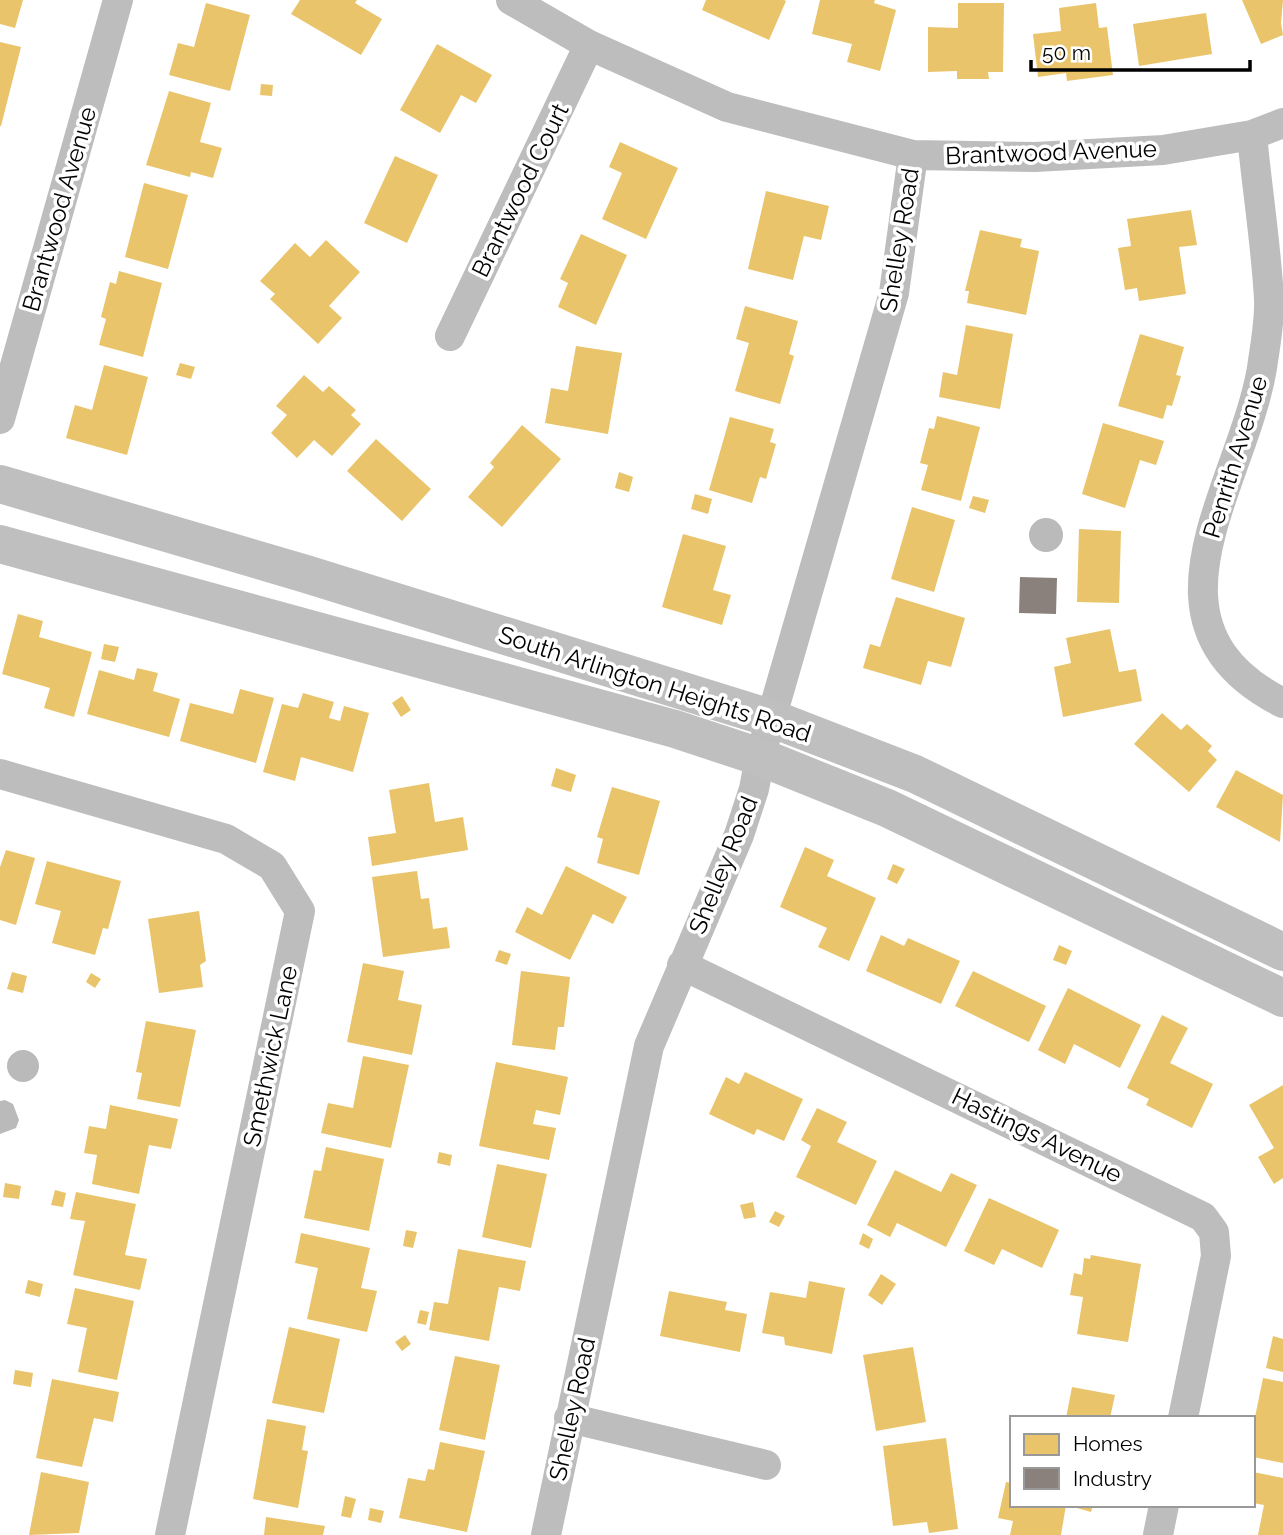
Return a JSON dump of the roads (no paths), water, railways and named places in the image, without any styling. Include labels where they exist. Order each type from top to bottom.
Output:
[{"type":"main road","name":"South Arlington Heights Road","points":[[0,484],[267,562],[774,719],[915,774],[1283,952]]},
{"type":"main road","name":"South Arlington Heights Road","points":[[0,544],[675,729],[760,757],[887,808],[1283,998]]},
{"type":"street","name":"Brantwood Avenue","points":[[0,419],[118,0]]},
{"type":"street","name":"Brantwood Avenue","points":[[511,0],[589,45],[727,107],[913,155],[1035,157],[1163,150],[1252,135],[1283,123]]},
{"type":"street","name":"Brantwood Court","points":[[450,336],[589,45]]},
{"type":"street","name":"Penrith Avenue","points":[[1252,135],[1269,302],[1261,371],[1206,555],[1203,601],[1206,622],[1224,661],[1242,680],[1283,703]]},
{"type":"street","name":"Shelley Road","points":[[546,1535],[649,1046],[739,835],[754,789],[760,757],[774,719],[894,293],[913,155]]},
{"type":"street","name":"Smethwick Lane","points":[[0,774],[226,839],[272,866],[300,911],[170,1535]]},
{"type":"street","name":"Hastings Avenue","points":[[682,965],[1203,1217],[1214,1231],[1216,1256],[1182,1416]]},
{"type":"street","points":[[569,1418],[765,1465]]},
{"type":"street","points":[[1158,1535],[1164,1507]]}]
